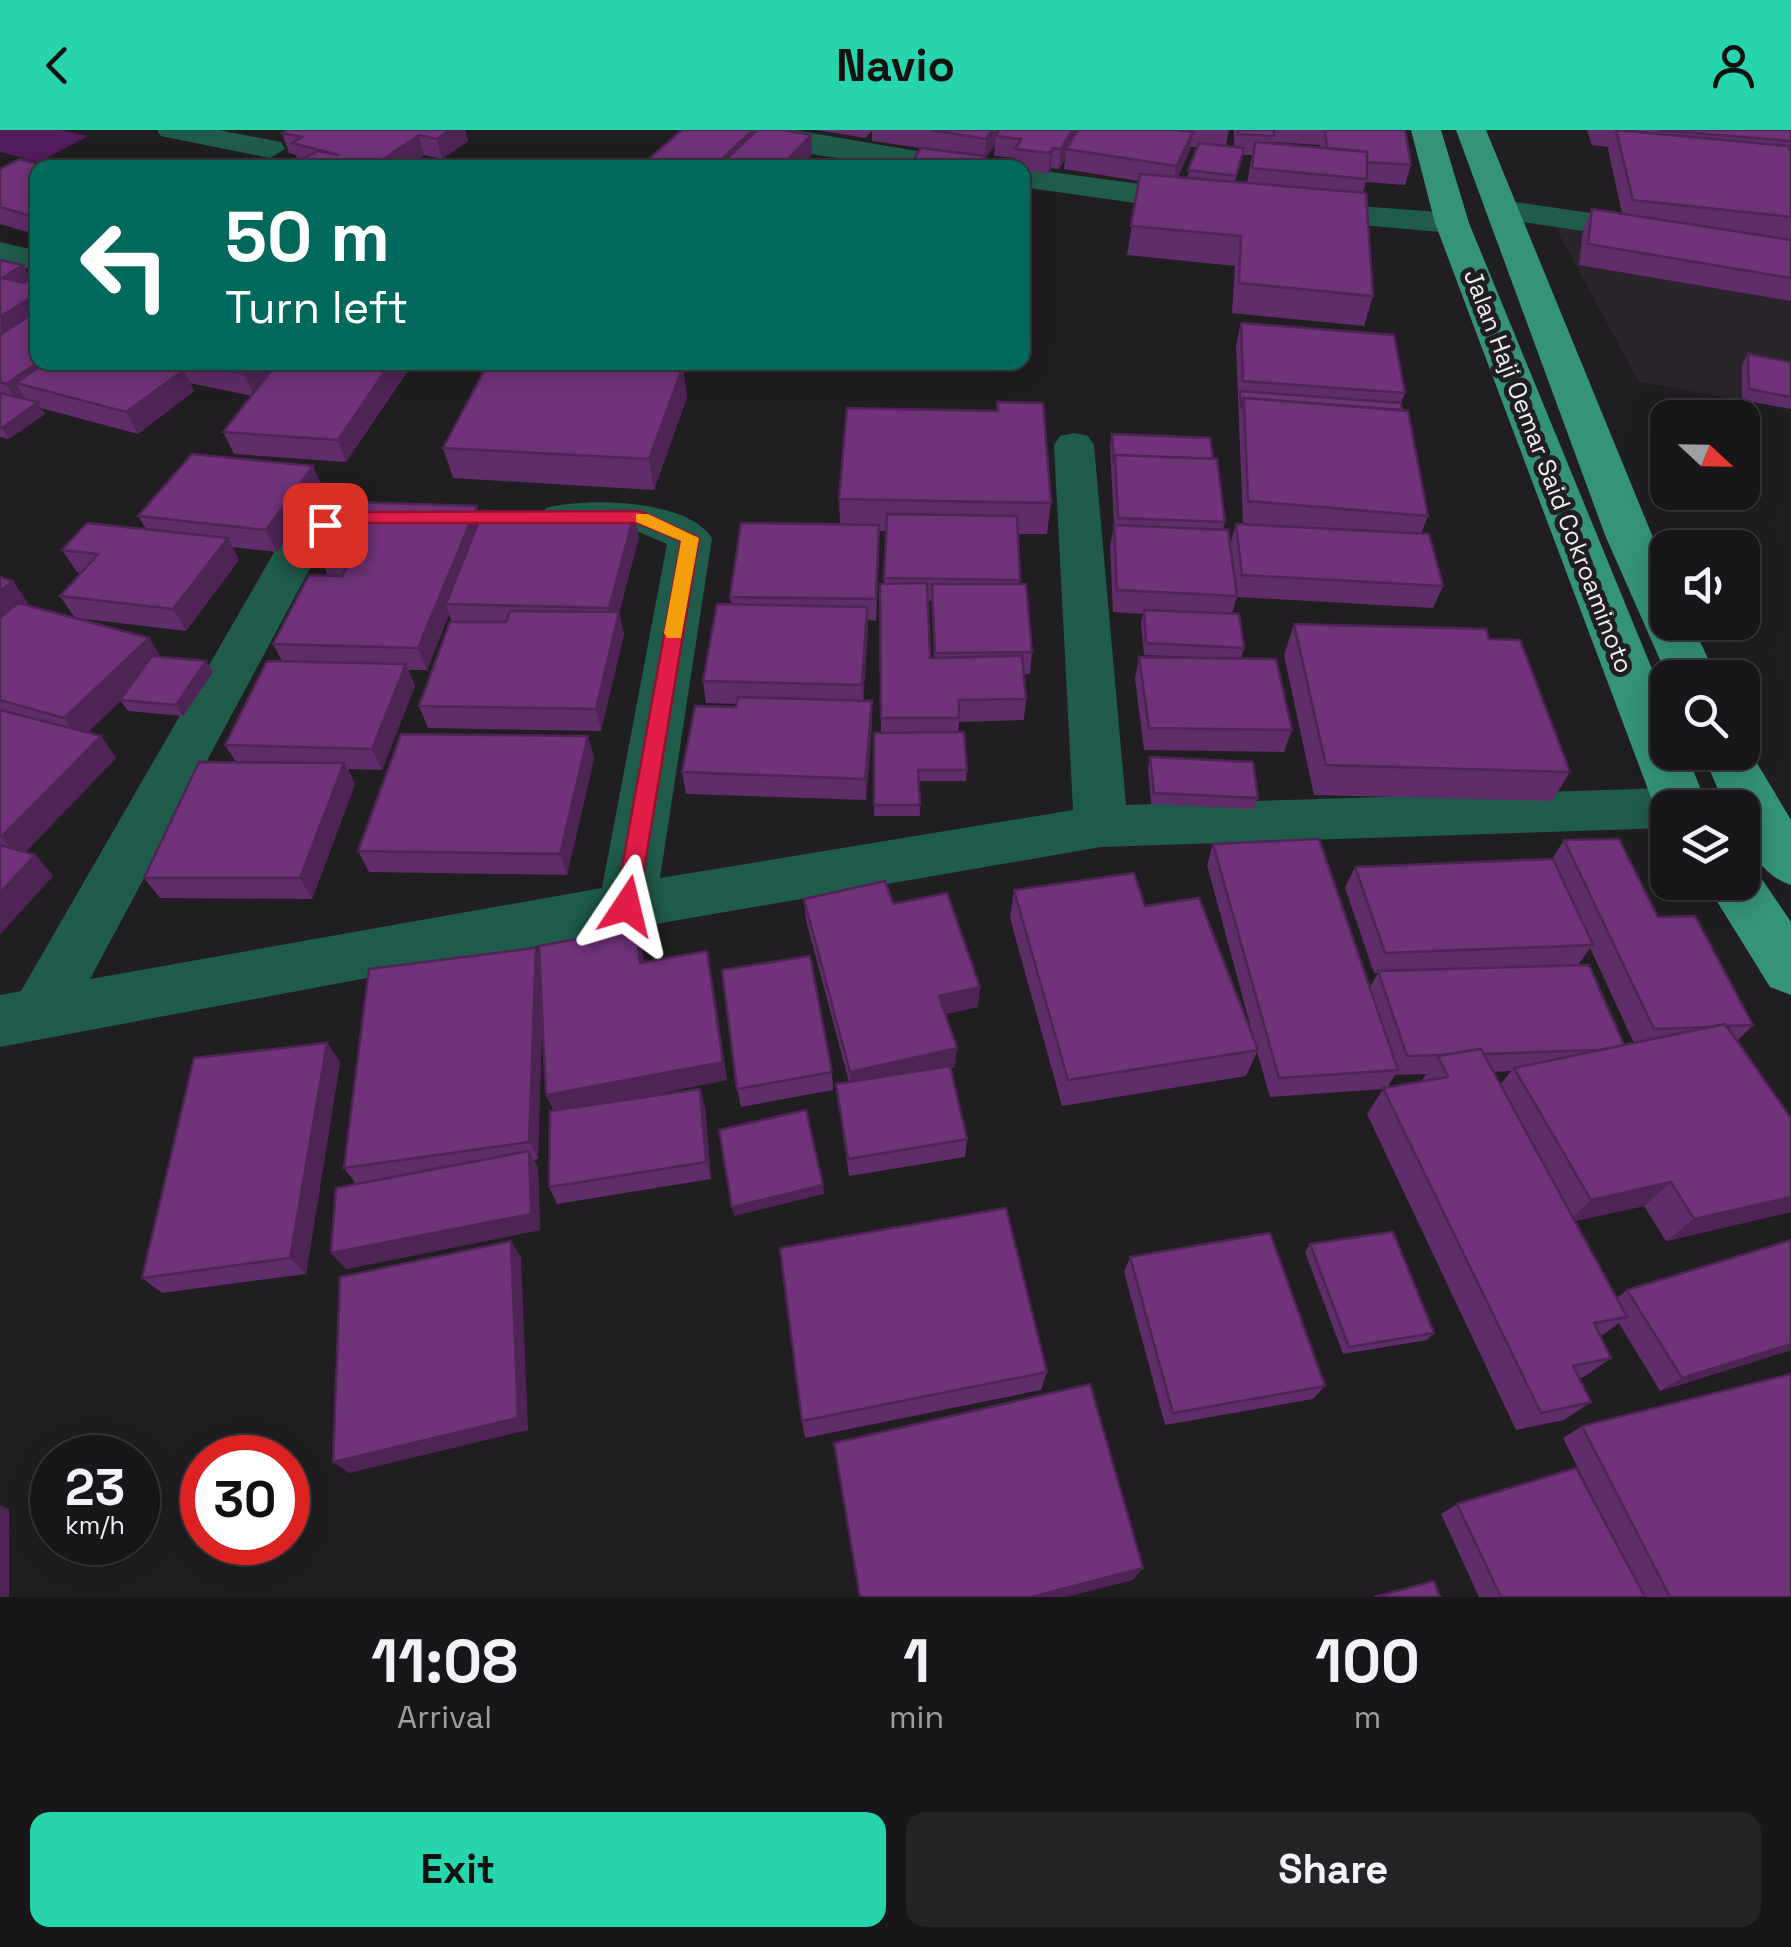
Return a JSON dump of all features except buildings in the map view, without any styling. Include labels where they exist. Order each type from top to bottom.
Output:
[{"type":"main road","name":"Jalan Haji Oemar Said Cokroaminoto","points":[[1426,130],[1451,214],[1572,535],[1674,790]]},
{"type":"main road","name":"Jalan Haji Oemar Said Cokroaminoto","points":[[1471,130],[1627,535],[1684,660]]},
{"type":"main road","points":[[1451,214],[1501,210]]},
{"type":"main road","points":[[1572,535],[1627,535]]},
{"type":"main road","points":[[1735,770],[1750,803],[1791,863]]},
{"type":"main road","points":[[1744,900],[1791,970]]},
{"type":"street","points":[[172,130],[270,148]]},
{"type":"street","points":[[762,130],[795,140],[915,160]]},
{"type":"street","points":[[1030,178],[1250,208],[1451,214]]},
{"type":"street","points":[[1501,210],[1791,252]]},
{"type":"street","points":[[0,252],[30,258]]},
{"type":"street","points":[[1074,445],[1101,826]]},
{"type":"street","points":[[20,1018],[306,537],[348,517],[465,517]]},
{"type":"street","points":[[523,517],[640,517],[690,538],[627,906]]},
{"type":"street","points":[[20,1018],[627,906],[1101,826],[1650,809]]},
{"type":"shaded area","points":[[0,130],[61,130],[88,136],[43,160],[0,152]]},
{"type":"shaded area","points":[[1553,223],[1791,259],[1791,409],[1760,403],[1760,400],[1639,382]]},
{"type":"slow traffic","points":[[642,518],[690,538],[674,633]]},
{"type":"route","points":[[325,525],[348,517],[640,517],[690,538],[627,906]]}]
